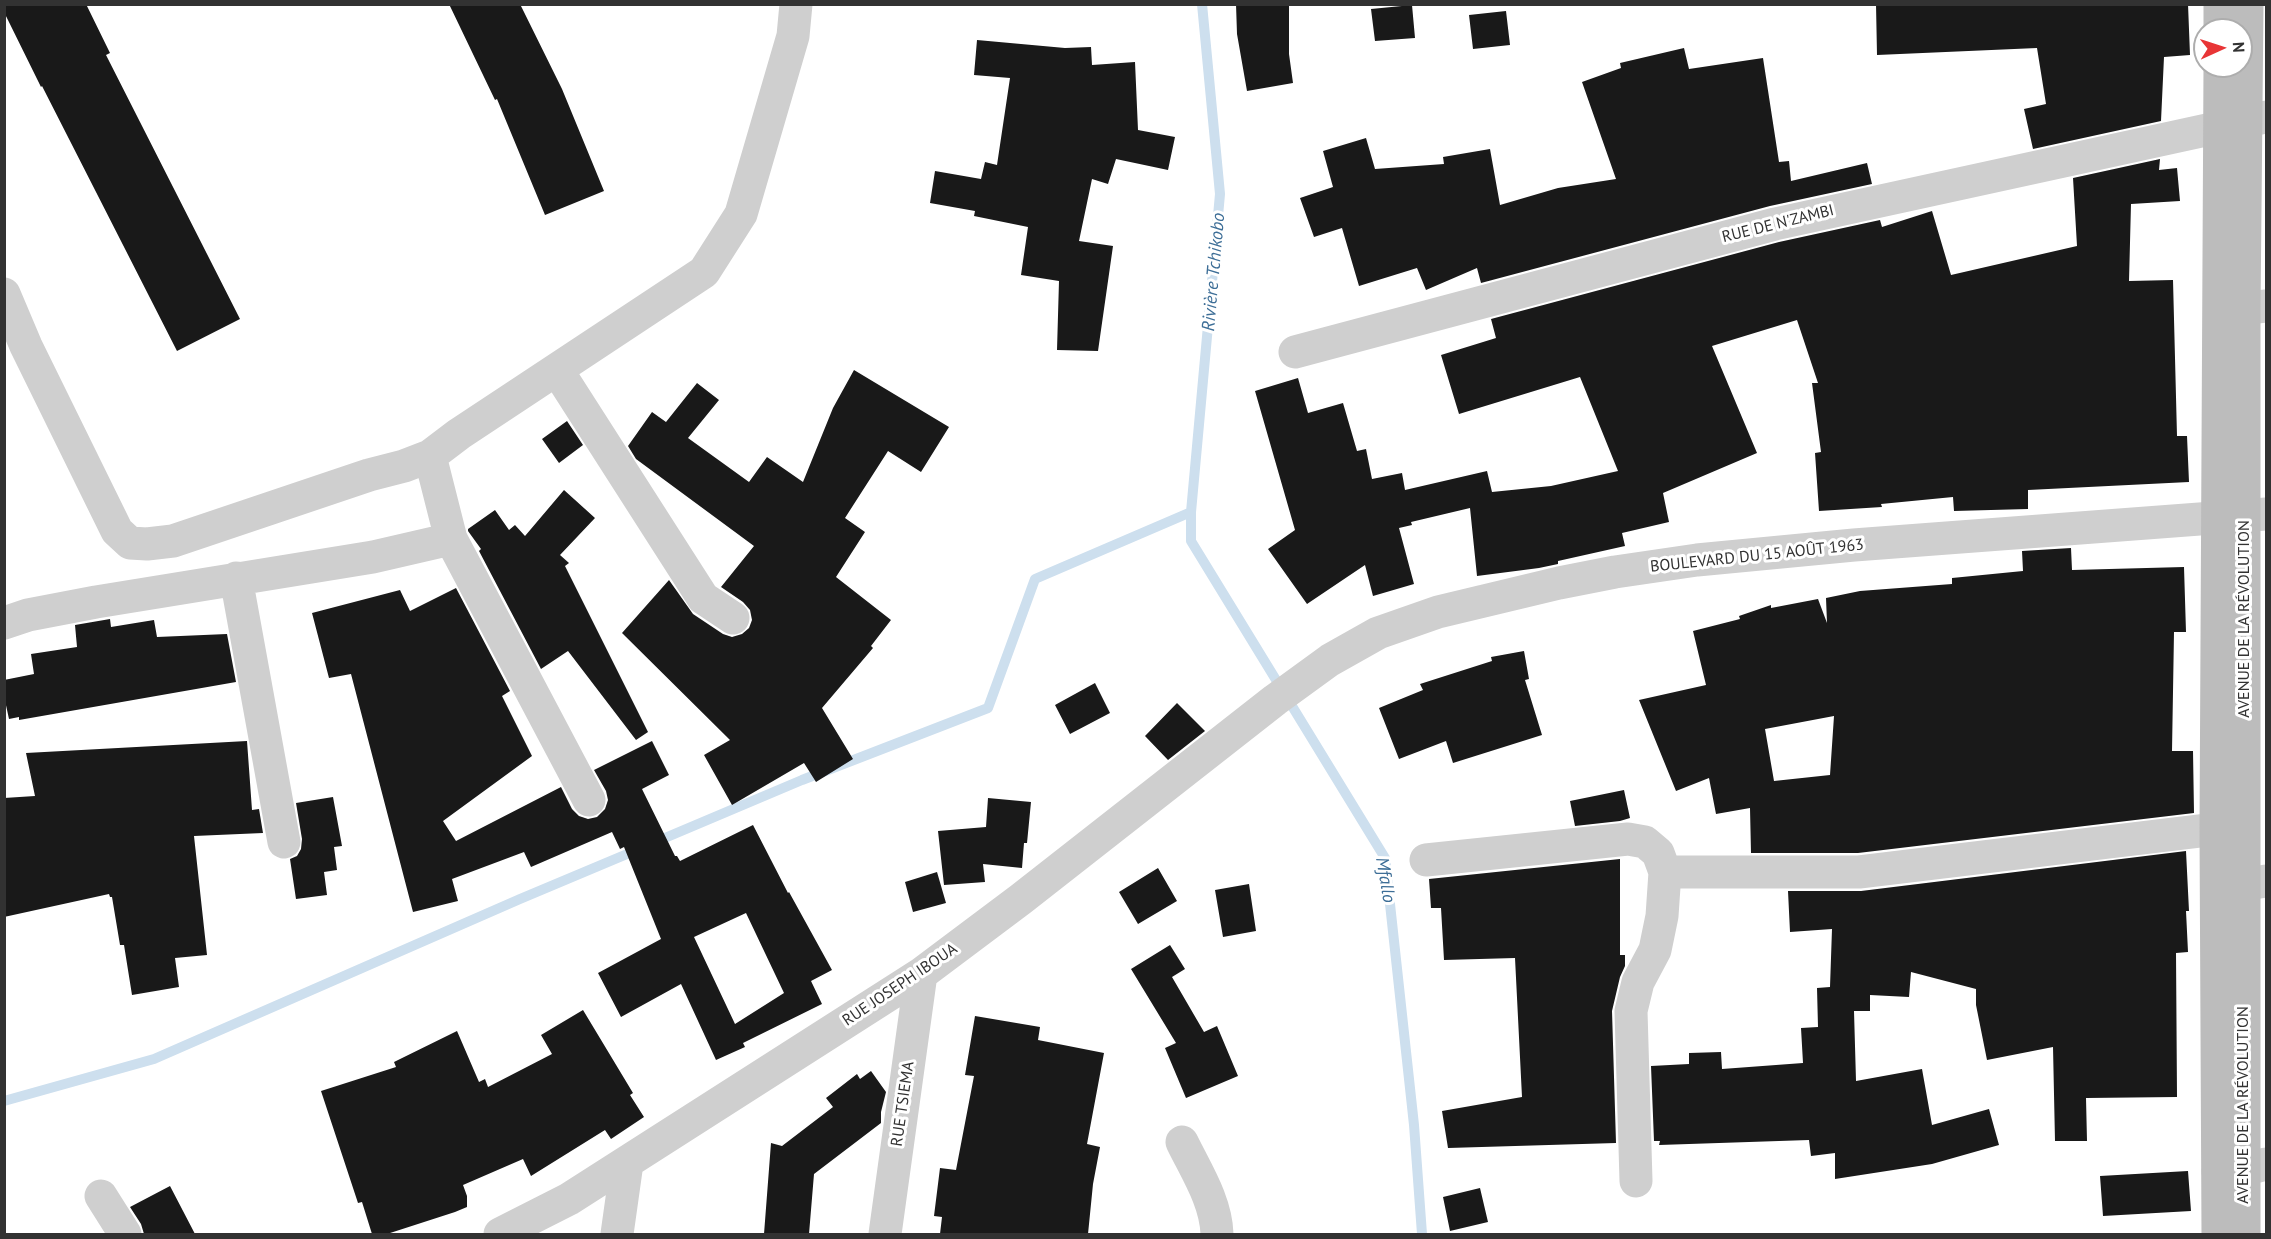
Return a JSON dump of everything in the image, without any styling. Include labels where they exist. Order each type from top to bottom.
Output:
[{"type":"street","points":[[4,294],[15,349],[117,531],[130,543],[173,541],[430,456],[459,434],[704,272],[741,214],[793,36],[796,4]]},
{"type":"street","name":"AVENUE DE LA RÉVOLUTION","points":[[2244,1234],[2243,309],[2247,4]]},
{"type":"street","name":"AVENUE DE LA RÉVOLUTION","points":[[2225,78],[2244,122]]},
{"type":"street","name":"RUE DE N'ZAMBI","points":[[1295,352],[1775,224],[2244,122]]},
{"type":"street","points":[[557,370],[703,598],[733,618]]},
{"type":"street","points":[[430,456],[451,539],[589,800]]},
{"type":"street","name":"AVENUE DE LA RÉVOLUTION","points":[[2242,886],[2216,829],[2243,516]]},
{"type":"street","name":"BOULEVARD DU 15 AOÛT 1963","points":[[1275,700],[1330,660],[1378,633],[1438,612],[1616,572],[1697,560],[1854,545],[2243,516]]},
{"type":"street","points":[[4,623],[28,615],[96,602],[373,557],[451,539]]},
{"type":"street","points":[[236,578],[284,842]]},
{"type":"street","name":"RUE JOSEPH IBOUA","points":[[501,1234],[569,1199],[627,1164],[921,974],[1021,899],[1275,700]]},
{"type":"street","points":[[1665,872],[1859,872],[2216,829]]},
{"type":"street","points":[[1426,860],[1628,839],[1645,842],[1658,853],[1665,872],[1662,916],[1655,950],[1638,982],[1631,1011],[1636,1181]]},
{"type":"street","name":"RUE TSIEMA","points":[[885,1234],[921,974]]},
{"type":"street","points":[[1182,1142],[1207,1192],[1217,1234]]},
{"type":"street","points":[[617,1234],[627,1164]]},
{"type":"street","name":"AVENUE DE LA RÉVOLUTION","points":[[2218,1234],[2243,1169]]},
{"type":"street","points":[[101,1196],[125,1234]]},
{"type":"building","points":[[4,4],[86,4],[110,53],[106,55],[240,319],[177,351],[41,87],[4,12]]},
{"type":"building","points":[[449,4],[520,4],[562,89],[604,191],[545,215],[497,99],[495,100]]},
{"type":"building","points":[[1236,4],[1289,4],[1289,54],[1293,83],[1247,91],[1237,34]]},
{"type":"building","points":[[1876,4],[2188,4],[2190,55],[2164,57],[2161,121],[2033,149],[2024,109],[2046,104],[2037,48],[1877,55]]},
{"type":"building","points":[[1412,5],[1415,38],[1375,41],[1371,9]]},
{"type":"building","points":[[1506,11],[1510,45],[1473,49],[1469,15]]},
{"type":"building","points":[[977,40],[1065,48],[1091,47],[1092,65],[1135,62],[1138,130],[1175,137],[1168,170],[1116,159],[1108,184],[1092,179],[1079,241],[1113,246],[1098,351],[1057,350],[1059,281],[1021,275],[1028,227],[974,216],[975,211],[930,203],[935,171],[981,179],[985,162],[997,165],[1010,78],[974,75]]},
{"type":"building","points":[[1684,48],[1689,69],[1763,58],[1779,162],[1789,161],[1791,181],[1867,163],[1872,184],[1770,206],[1481,283],[1477,268],[1426,290],[1417,268],[1359,286],[1342,228],[1314,237],[1300,198],[1333,187],[1323,151],[1366,138],[1375,169],[1444,164],[1443,157],[1490,149],[1500,205],[1558,188],[1616,179],[1582,82],[1621,68],[1620,63]]},
{"type":"building","points":[[2160,159],[2159,170],[2177,168],[2180,201],[2131,204],[2129,281],[2173,280],[2177,436],[2187,436],[2189,482],[2028,490],[2028,509],[1954,511],[1953,497],[1881,504],[1882,507],[1819,511],[1815,453],[1821,452],[1812,383],[1818,383],[1797,320],[1712,346],[1757,453],[1663,493],[1669,522],[1622,533],[1625,546],[1558,561],[1558,564],[1539,568],[1477,576],[1470,508],[1411,522],[1412,525],[1399,528],[1414,584],[1373,596],[1365,565],[1307,604],[1268,549],[1295,530],[1255,391],[1298,378],[1308,413],[1343,403],[1357,451],[1366,449],[1372,479],[1402,473],[1405,490],[1487,471],[1492,492],[1551,486],[1618,471],[1580,377],[1459,414],[1441,355],[1496,338],[1491,319],[1779,242],[1880,220],[1882,227],[1932,211],[1951,275],[2077,246],[2073,178]]},
{"type":"building","points":[[854,370],[949,427],[921,472],[888,451],[845,518],[865,532],[836,577],[891,620],[871,646],[873,648],[822,708],[853,759],[816,782],[804,763],[732,805],[704,755],[730,740],[622,633],[669,580],[693,614],[723,634],[732,637],[742,634],[749,628],[752,620],[750,610],[743,602],[721,587],[754,546],[636,459],[628,446],[652,412],[666,422],[697,383],[719,400],[688,438],[749,482],[767,457],[803,482],[833,408]]},
{"type":"building","points":[[567,421],[583,445],[559,463],[542,439]]},
{"type":"building","points":[[564,490],[595,518],[560,555],[569,563],[565,566],[648,732],[636,740],[568,651],[541,669],[479,551],[481,549],[468,531],[495,510],[509,530],[515,525],[525,536]]},
{"type":"building","points":[[2071,548],[2072,570],[2184,567],[2186,632],[2174,632],[2172,751],[2193,751],[2194,813],[1858,853],[1751,853],[1750,808],[1716,814],[1709,778],[1676,791],[1639,700],[1706,685],[1693,631],[1740,619],[1739,616],[1771,605],[1771,608],[1818,599],[1827,623],[1826,598],[1860,591],[1952,584],[1952,578],[2023,571],[2022,551]],"holes":[[[1834,716],[1830,775],[1774,781],[1765,729]]]},
{"type":"building","points":[[456,588],[510,691],[502,696],[532,756],[443,821],[456,841],[561,787],[572,809],[579,816],[588,819],[597,817],[605,809],[608,800],[606,791],[594,770],[652,741],[669,775],[642,789],[675,856],[680,861],[753,825],[832,970],[811,981],[822,1004],[743,1043],[745,1047],[716,1060],[681,984],[621,1017],[598,973],[661,939],[624,847],[620,849],[612,832],[531,867],[524,852],[452,879],[458,901],[413,912],[351,674],[329,678],[312,613],[400,590],[410,611]],"holes":[[[746,913],[784,993],[735,1024],[694,937]]]},
{"type":"building","points":[[110,619],[111,627],[154,620],[157,637],[227,634],[236,682],[19,720],[19,717],[9,719],[4,696],[4,680],[34,674],[31,654],[77,647],[75,625]]},
{"type":"building","points":[[1524,651],[1529,679],[1525,680],[1542,735],[1453,763],[1446,741],[1399,759],[1379,708],[1423,690],[1420,684],[1492,661],[1491,657]]},
{"type":"building","points":[[1095,683],[1110,713],[1070,734],[1055,705]]},
{"type":"building","points":[[1177,703],[1205,731],[1168,760],[1145,736]]},
{"type":"building","points":[[247,741],[252,810],[259,809],[263,833],[194,836],[207,955],[175,958],[179,987],[132,995],[124,945],[120,945],[112,897],[109,894],[4,917],[4,798],[35,796],[26,753]]},
{"type":"building","points":[[1624,790],[1630,818],[1575,826],[1570,801]]},
{"type":"building","points":[[333,797],[342,846],[334,847],[337,870],[324,872],[327,895],[296,899],[290,859],[297,856],[301,849],[302,839],[296,803]]},
{"type":"building","points":[[988,798],[1031,802],[1022,868],[983,864],[985,882],[944,885],[938,831],[986,827]]},
{"type":"building","points":[[2186,851],[2189,911],[2186,911],[2188,952],[2176,953],[2177,1097],[2086,1098],[2087,1141],[2055,1141],[2053,1047],[1987,1060],[1976,1005],[1976,989],[1911,972],[1909,997],[1870,995],[1870,1011],[1854,1011],[1856,1081],[1922,1069],[1932,1125],[1989,1109],[1999,1145],[1932,1164],[1835,1179],[1835,1153],[1811,1156],[1809,1140],[1659,1145],[1660,1141],[1654,1141],[1651,1066],[1689,1064],[1689,1053],[1721,1052],[1722,1069],[1803,1063],[1801,1028],[1818,1027],[1817,988],[1830,987],[1832,929],[1790,932],[1788,891],[1861,891]]},
{"type":"building","points":[[1620,859],[1620,955],[1625,955],[1625,966],[1612,1011],[1616,1143],[1448,1148],[1442,1111],[1522,1097],[1515,958],[1444,960],[1441,908],[1431,908],[1429,879]]},
{"type":"building","points":[[1158,868],[1177,901],[1138,924],[1119,892]]},
{"type":"building","points":[[937,872],[946,903],[913,912],[905,882]]},
{"type":"building","points":[[1249,884],[1256,931],[1223,937],[1215,890]]},
{"type":"building","points":[[1170,945],[1185,969],[1172,977],[1204,1032],[1217,1026],[1238,1076],[1186,1098],[1165,1048],[1176,1043],[1131,969]]},
{"type":"building","points":[[583,1010],[633,1093],[630,1095],[644,1117],[611,1139],[605,1130],[531,1176],[523,1159],[463,1185],[467,1196],[467,1207],[387,1234],[372,1234],[362,1202],[358,1203],[321,1091],[396,1067],[394,1062],[457,1031],[479,1082],[485,1079],[488,1087],[552,1054],[541,1035]]},
{"type":"building","points":[[975,1016],[1040,1027],[1038,1040],[1104,1053],[1087,1144],[1100,1147],[1093,1184],[1088,1234],[940,1234],[942,1217],[934,1216],[940,1168],[956,1170],[974,1076],[965,1075]]},
{"type":"building","points":[[871,1071],[886,1092],[881,1123],[814,1174],[809,1234],[764,1234],[771,1143],[782,1146],[833,1107],[826,1098],[857,1074],[860,1079]]},
{"type":"building","points":[[2188,1171],[2191,1211],[2103,1216],[2100,1176]]},
{"type":"building","points":[[170,1186],[195,1234],[144,1234],[141,1224],[130,1207]]},
{"type":"building","points":[[1480,1188],[1488,1222],[1450,1231],[1443,1197]]},
{"type":"waterway","name":"Mfallo","points":[[1202,4],[1220,194],[1191,512],[1191,541],[1385,858],[1414,1125],[1422,1234]]},
{"type":"waterway","points":[[653,843],[802,780],[988,708],[1035,579],[1191,512]]},
{"type":"waterway","points":[[4,1101],[154,1059],[639,849]]},
{"type":"water label","name":"Rivière Tchikobo","points":[[1214,272]]}]
